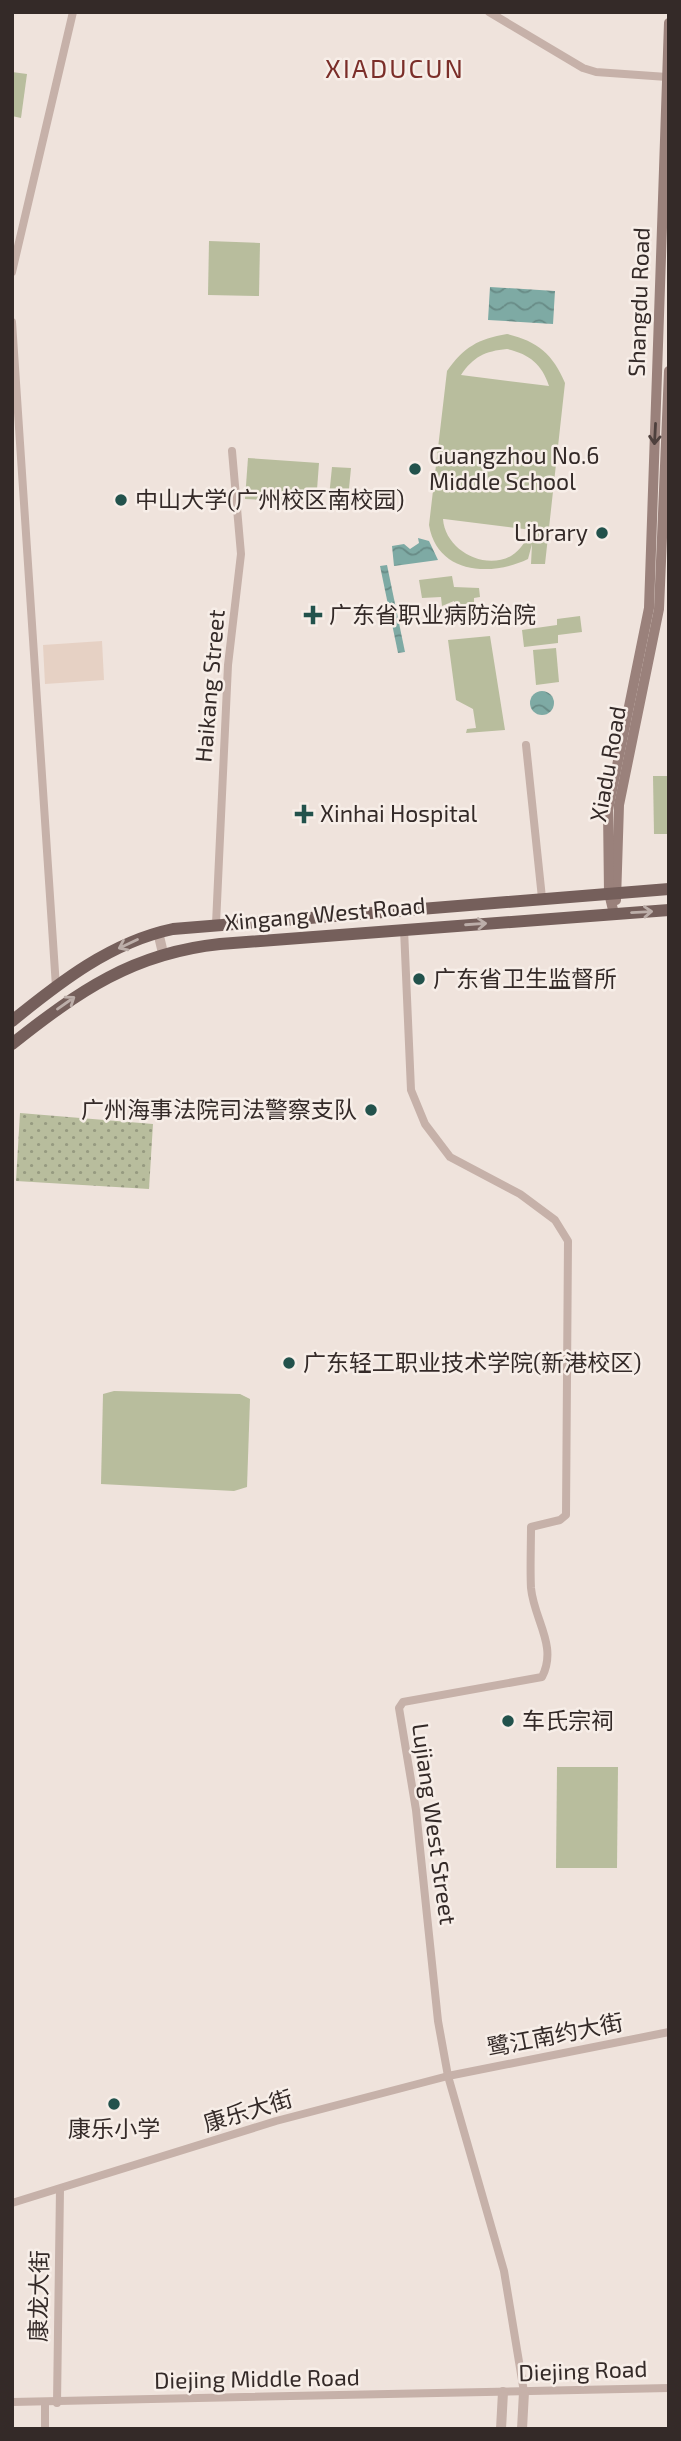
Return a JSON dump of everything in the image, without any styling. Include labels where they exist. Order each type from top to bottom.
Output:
[{"type":"main road","name":"Shangdu Road","points":[[655,582],[669,23]]},
{"type":"main road","name":"Shangdu Road","points":[[655,582],[669,371]]},
{"type":"main road","name":"Xiadu Road","points":[[614,914],[619,805],[656,632],[655,582]]},
{"type":"main road","name":"Xingang West Road","points":[[12,1021],[56,987],[107,954],[158,933],[216,924],[666,890]]},
{"type":"main road","points":[[666,890],[667,911]]},
{"type":"main road","name":"Xingang West Road","points":[[12,1044],[89,988],[120,970],[163,953],[220,944],[667,911]]},
{"type":"street","points":[[12,272],[74,12]]},
{"type":"street","points":[[489,12],[583,68],[596,72],[667,77]]},
{"type":"street","points":[[12,322],[56,987]]},
{"type":"street","name":"Haikang Street","points":[[216,924],[228,665],[242,554],[232,451]]},
{"type":"street","points":[[526,745],[542,898]]},
{"type":"street","points":[[589,894],[590,915]]},
{"type":"street","name":"Lujiang West Street","points":[[404,929],[411,1090],[425,1124],[450,1157],[520,1194],[555,1220],[568,1241],[566,1515],[561,1520],[531,1527],[531,1590],[548,1644],[549,1664],[542,1678],[403,1702],[399,1708],[416,1810],[438,2021],[448,2076],[503,2270],[524,2392]]},
{"type":"street","points":[[158,933],[163,953]]},
{"type":"street","name":"鹭江南约大街","points":[[448,2076],[669,2032]]},
{"type":"street","name":"康乐大街","points":[[12,2203],[276,2121],[448,2076]]},
{"type":"street","name":"康龙大街","points":[[57,2403],[60,2189]]},
{"type":"street","name":"Diejing Road","points":[[503,2392],[667,2387]]},
{"type":"street","points":[[500,2429],[503,2392]]},
{"type":"street","name":"Diejing Middle Road","points":[[12,2402],[503,2392]]},
{"type":"street","points":[[523,2429],[524,2392]]},
{"type":"street","points":[[45,2429],[46,2403]]},
{"type":"green space","points":[[12,72],[27,74],[21,118],[12,116]]},
{"type":"green space","points":[[209,241],[260,243],[259,296],[208,295]]},
{"type":"green space","points":[[507,334],[543,350],[555,364],[565,383],[545,564],[531,564],[532,544],[528,559],[513,565],[483,569],[454,562],[443,554],[434,541],[429,525],[447,371],[472,345]],"holes":[[[507,349],[534,361],[549,386],[461,375],[480,356]],[[444,519],[532,530],[515,554],[489,561],[478,559],[458,548],[445,530]]]},
{"type":"green space","points":[[248,458],[319,463],[316,503],[245,499]]},
{"type":"green space","points":[[332,467],[351,468],[347,509],[328,507]]},
{"type":"green space","points":[[452,576],[454,587],[479,588],[480,597],[474,598],[474,603],[465,604],[466,610],[455,611],[454,601],[442,606],[441,597],[422,598],[419,580]]},
{"type":"green space","points":[[580,616],[582,632],[558,635],[558,643],[524,647],[522,630],[557,625],[557,619]]},
{"type":"green space","points":[[490,636],[505,730],[466,733],[467,729],[476,728],[473,709],[456,700],[448,640]]},
{"type":"green space","points":[[556,648],[559,682],[536,685],[533,650]]},
{"type":"green space","points":[[653,776],[669,776],[669,834],[654,834]]},
{"type":"green space","points":[[20,1113],[153,1124],[149,1189],[16,1181]]},
{"type":"green space","points":[[114,1391],[240,1394],[250,1399],[247,1487],[234,1491],[101,1484],[103,1394]]},
{"type":"green space","points":[[557,1767],[618,1767],[617,1868],[556,1868]]},
{"type":"shaded area","points":[[102,641],[104,680],[45,684],[43,645]]},
{"type":"water","points":[[490,287],[555,291],[553,324],[488,320]]},
{"type":"water","points":[[418,538],[429,541],[438,560],[394,566],[392,546],[404,544],[410,549],[419,543]]},
{"type":"water","points":[[387,565],[405,652],[398,653],[380,566]]},
{"type":"water","points":[[542,691],[551,694],[554,703],[551,712],[542,715],[533,712],[530,703],[533,694]]},
{"type":"place","name":"Guangzhou No.6 Middle School","points":[[415,469]]},
{"type":"place","name":"中山大学(广州校区南校园)","points":[[121,500]]},
{"type":"place","name":"Library","points":[[602,533]]},
{"type":"place","name":"广东省职业病防治院","points":[[313,615]]},
{"type":"place","name":"Xinhai Hospital","points":[[304,814]]},
{"type":"place","name":"广东省卫生监督所","points":[[419,979]]},
{"type":"place","name":"广州海事法院司法警察支队","points":[[371,1110]]},
{"type":"place","name":"广东轻工职业技术学院(新港校区)","points":[[289,1363]]},
{"type":"place","name":"车氏宗祠","points":[[508,1721]]},
{"type":"place","name":"康乐小学","points":[[114,2104]]},
{"type":"district","name":"XIADUCUN","points":[[395,69]]}]
